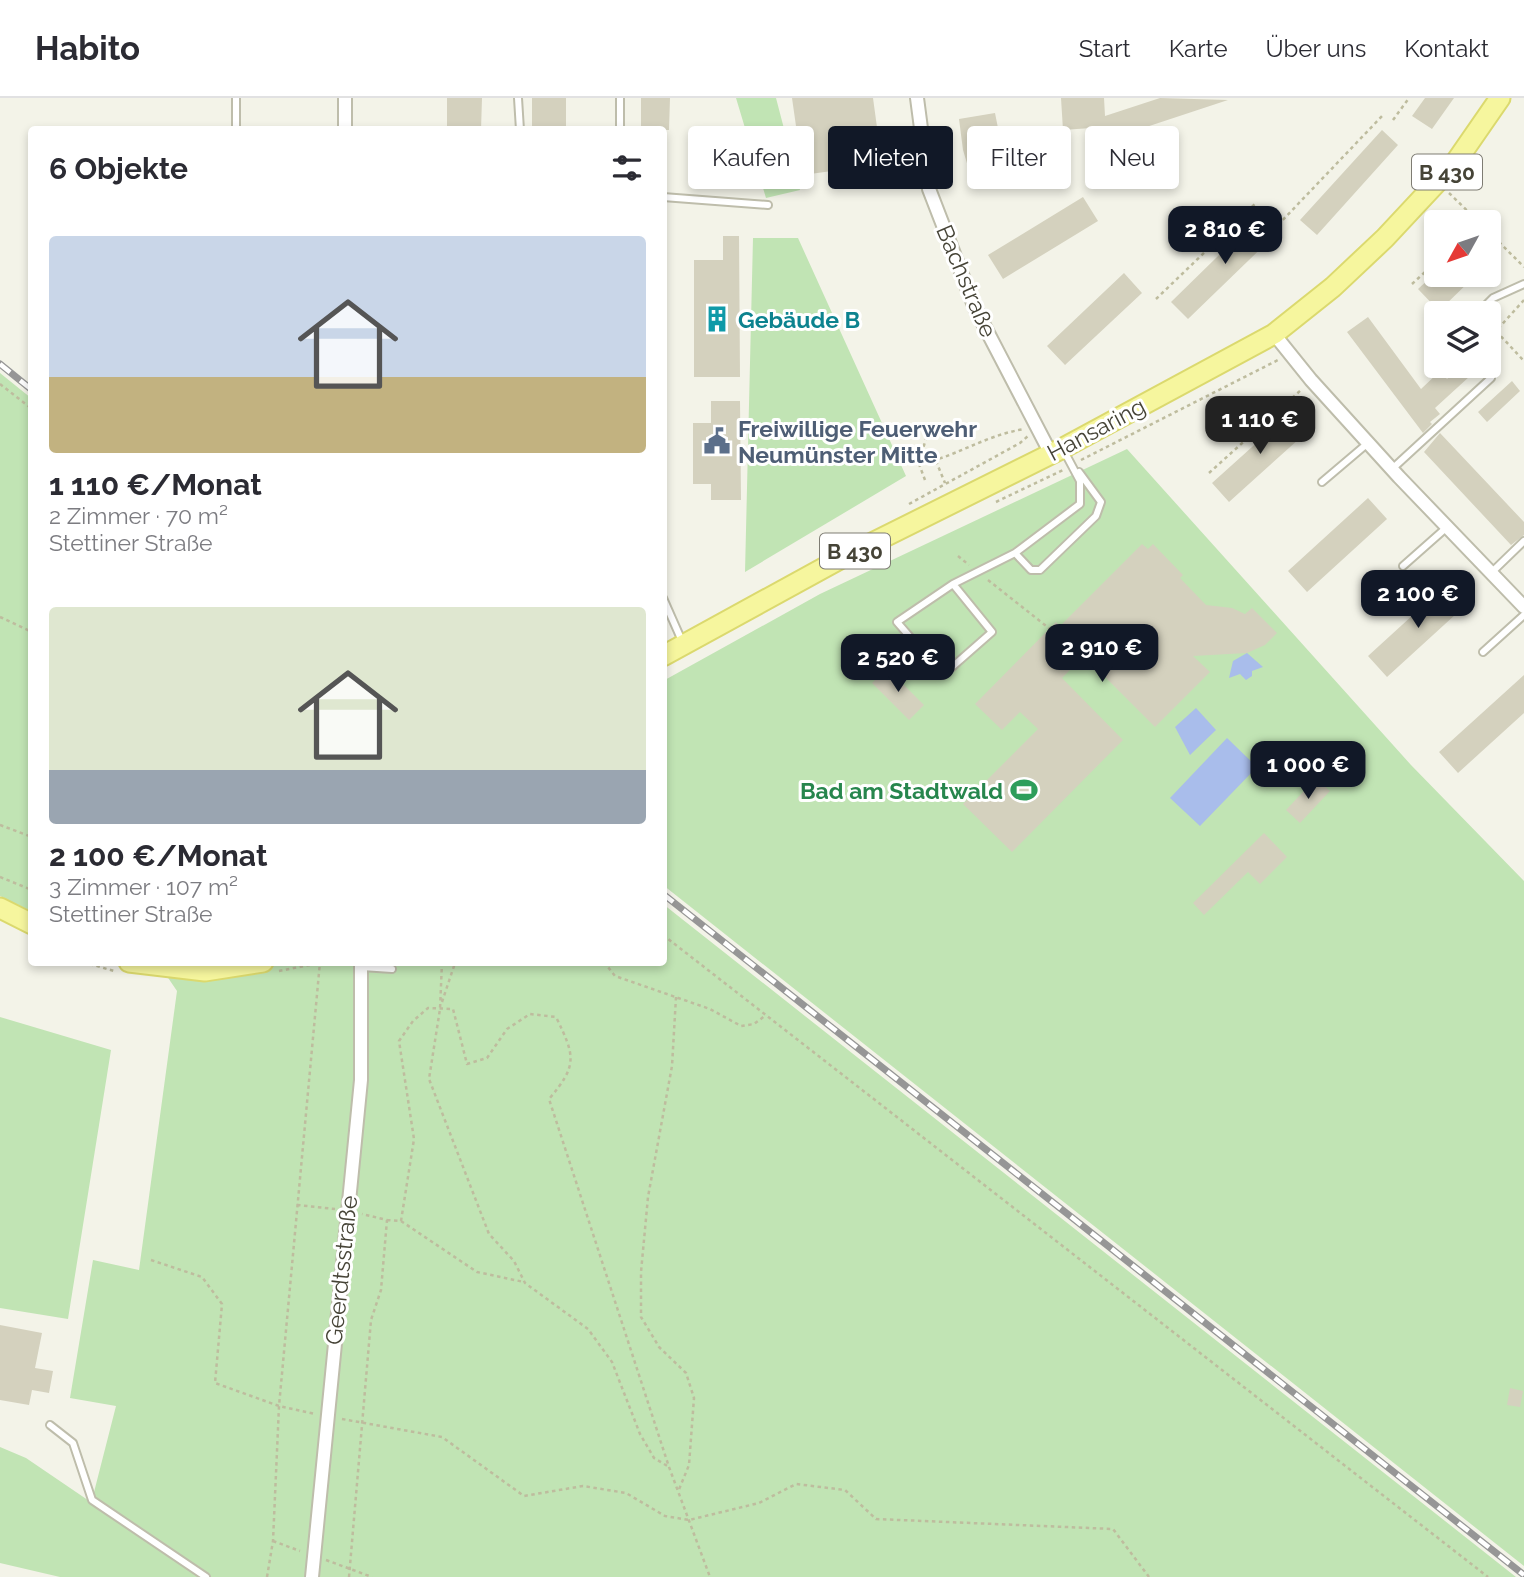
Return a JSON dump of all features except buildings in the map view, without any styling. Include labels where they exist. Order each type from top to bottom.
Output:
[{"type":"main road","name":"Hansaring","points":[[667,654],[840,558],[1057,451],[1274,334],[1333,288],[1439,182],[1500,98]]},
{"type":"main road","points":[[0,908],[28,921]]},
{"type":"main road","points":[[162,966],[205,971],[237,966]]},
{"type":"street","points":[[345,98],[345,126]]},
{"type":"street","name":"Bachstraße","points":[[917,98],[929,189],[975,308],[1038,426],[1057,451]]},
{"type":"street","points":[[1274,334],[1368,443],[1524,607]]},
{"type":"street","name":"Geerdtsstraße","points":[[312,1577],[360,1080],[362,966]]},
{"type":"lane","points":[[236,98],[236,126]]},
{"type":"lane","points":[[518,98],[520,126]]},
{"type":"lane","points":[[620,98],[620,126]]},
{"type":"lane","points":[[667,197],[768,205]]},
{"type":"lane","points":[[1490,301],[1524,284]]},
{"type":"lane","points":[[1392,469],[1491,378]]},
{"type":"lane","points":[[1322,482],[1368,443]]},
{"type":"lane","points":[[1015,553],[1031,570],[1040,570],[1100,511],[1099,496],[1073,465],[1057,451]]},
{"type":"lane","points":[[953,584],[992,632],[943,675],[897,622],[953,584],[1015,553],[1045,528],[1072,512],[1080,503],[1082,487],[1073,465]]},
{"type":"lane","points":[[1403,566],[1447,527]]},
{"type":"lane","points":[[1491,573],[1524,541]]},
{"type":"lane","points":[[667,607],[684,645]]},
{"type":"lane","points":[[1483,653],[1524,615]]},
{"type":"lane","points":[[368,966],[392,970]]},
{"type":"lane","points":[[50,1425],[73,1443],[92,1500],[206,1577]]},
{"type":"path","points":[[1393,120],[1409,98]]},
{"type":"path","points":[[1279,225],[1384,114]]},
{"type":"path","points":[[1439,182],[1467,210]]},
{"type":"path","points":[[1156,299],[1256,202]]},
{"type":"path","points":[[1502,245],[1524,267]]},
{"type":"path","points":[[1412,284],[1424,273]]},
{"type":"path","points":[[1524,300],[1496,331],[1524,360]]},
{"type":"path","points":[[1209,473],[1311,380]]},
{"type":"path","points":[[0,384],[28,406]]},
{"type":"path","points":[[919,464],[936,461],[998,433],[1038,426]]},
{"type":"path","points":[[925,480],[919,464],[926,438]]},
{"type":"path","points":[[936,461],[945,483]]},
{"type":"path","points":[[958,556],[1050,629]]},
{"type":"path","points":[[0,617],[28,630]]},
{"type":"path","points":[[0,825],[28,836]]},
{"type":"path","points":[[0,877],[28,888]]},
{"type":"path","points":[[667,938],[1488,1577]]},
{"type":"path","points":[[267,1577],[273,1541],[279,1406],[296,1205],[320,966]]},
{"type":"path","points":[[442,966],[440,1009],[429,1079],[489,1234],[514,1261],[526,1283]]},
{"type":"path","points":[[440,1009],[454,966]]},
{"type":"path","points":[[607,966],[615,976],[710,1009],[741,1026],[754,1024],[766,1015]]},
{"type":"path","points":[[676,997],[671,1066],[648,1196],[641,1317],[659,1348],[686,1373],[694,1398],[689,1465],[678,1492]]},
{"type":"path","points":[[401,1220],[414,1139],[399,1041],[414,1021],[428,1008],[453,1009],[467,1065],[487,1058],[507,1029],[530,1014],[556,1017],[573,1052],[567,1078],[549,1099],[678,1492],[710,1577]]},
{"type":"path","points":[[296,1205],[347,1209],[387,1220],[401,1220],[477,1272],[526,1283],[588,1329],[612,1363],[640,1434],[654,1458],[670,1466]]},
{"type":"path","points":[[349,1577],[371,1320],[381,1290],[387,1220]]},
{"type":"path","points":[[151,1260],[202,1277],[222,1304],[215,1383],[279,1406],[442,1437],[524,1496],[583,1486],[626,1493],[666,1516],[689,1520],[759,1503],[796,1484],[845,1490],[876,1519],[1113,1529],[1149,1577]]},
{"type":"green space","points":[[736,98],[776,98],[783,126],[744,126]]},
{"type":"green space","points":[[763,189],[800,190],[766,198]]},
{"type":"green space","points":[[753,238],[798,238],[906,476],[745,572]]},
{"type":"green space","points":[[0,373],[28,396],[28,910],[0,896]]},
{"type":"green space","points":[[1127,449],[1411,765],[1524,881],[1524,1566],[667,888],[667,679],[820,594]]},
{"type":"green space","points":[[667,907],[1516,1577],[206,1577],[92,1500],[116,1406],[70,1398],[93,1260],[139,1270],[177,991],[160,966],[667,966]]},
{"type":"green space","points":[[0,1017],[111,1050],[68,1319],[0,1308]]},
{"type":"green space","points":[[0,1447],[26,1458],[201,1577],[60,1577],[0,1563]]},
{"type":"water","points":[[1247,653],[1263,667],[1252,671],[1252,676],[1246,680],[1240,674],[1229,678],[1233,661]]},
{"type":"water","points":[[1196,708],[1216,730],[1190,755],[1175,727]]},
{"type":"water","points":[[1227,738],[1257,767],[1200,826],[1170,798]]},
{"type":"railway","points":[[0,364],[28,387]]},
{"type":"railway","points":[[667,897],[1524,1575]]},
{"type":"place","name":"Gebäude B","points":[[717,319]]},
{"type":"place","name":"Freiwillige Feuerwehr Neumünster Mitte","points":[[717,441]]},
{"type":"place","name":"Bad am Stadtwald","points":[[1024,790]]}]
